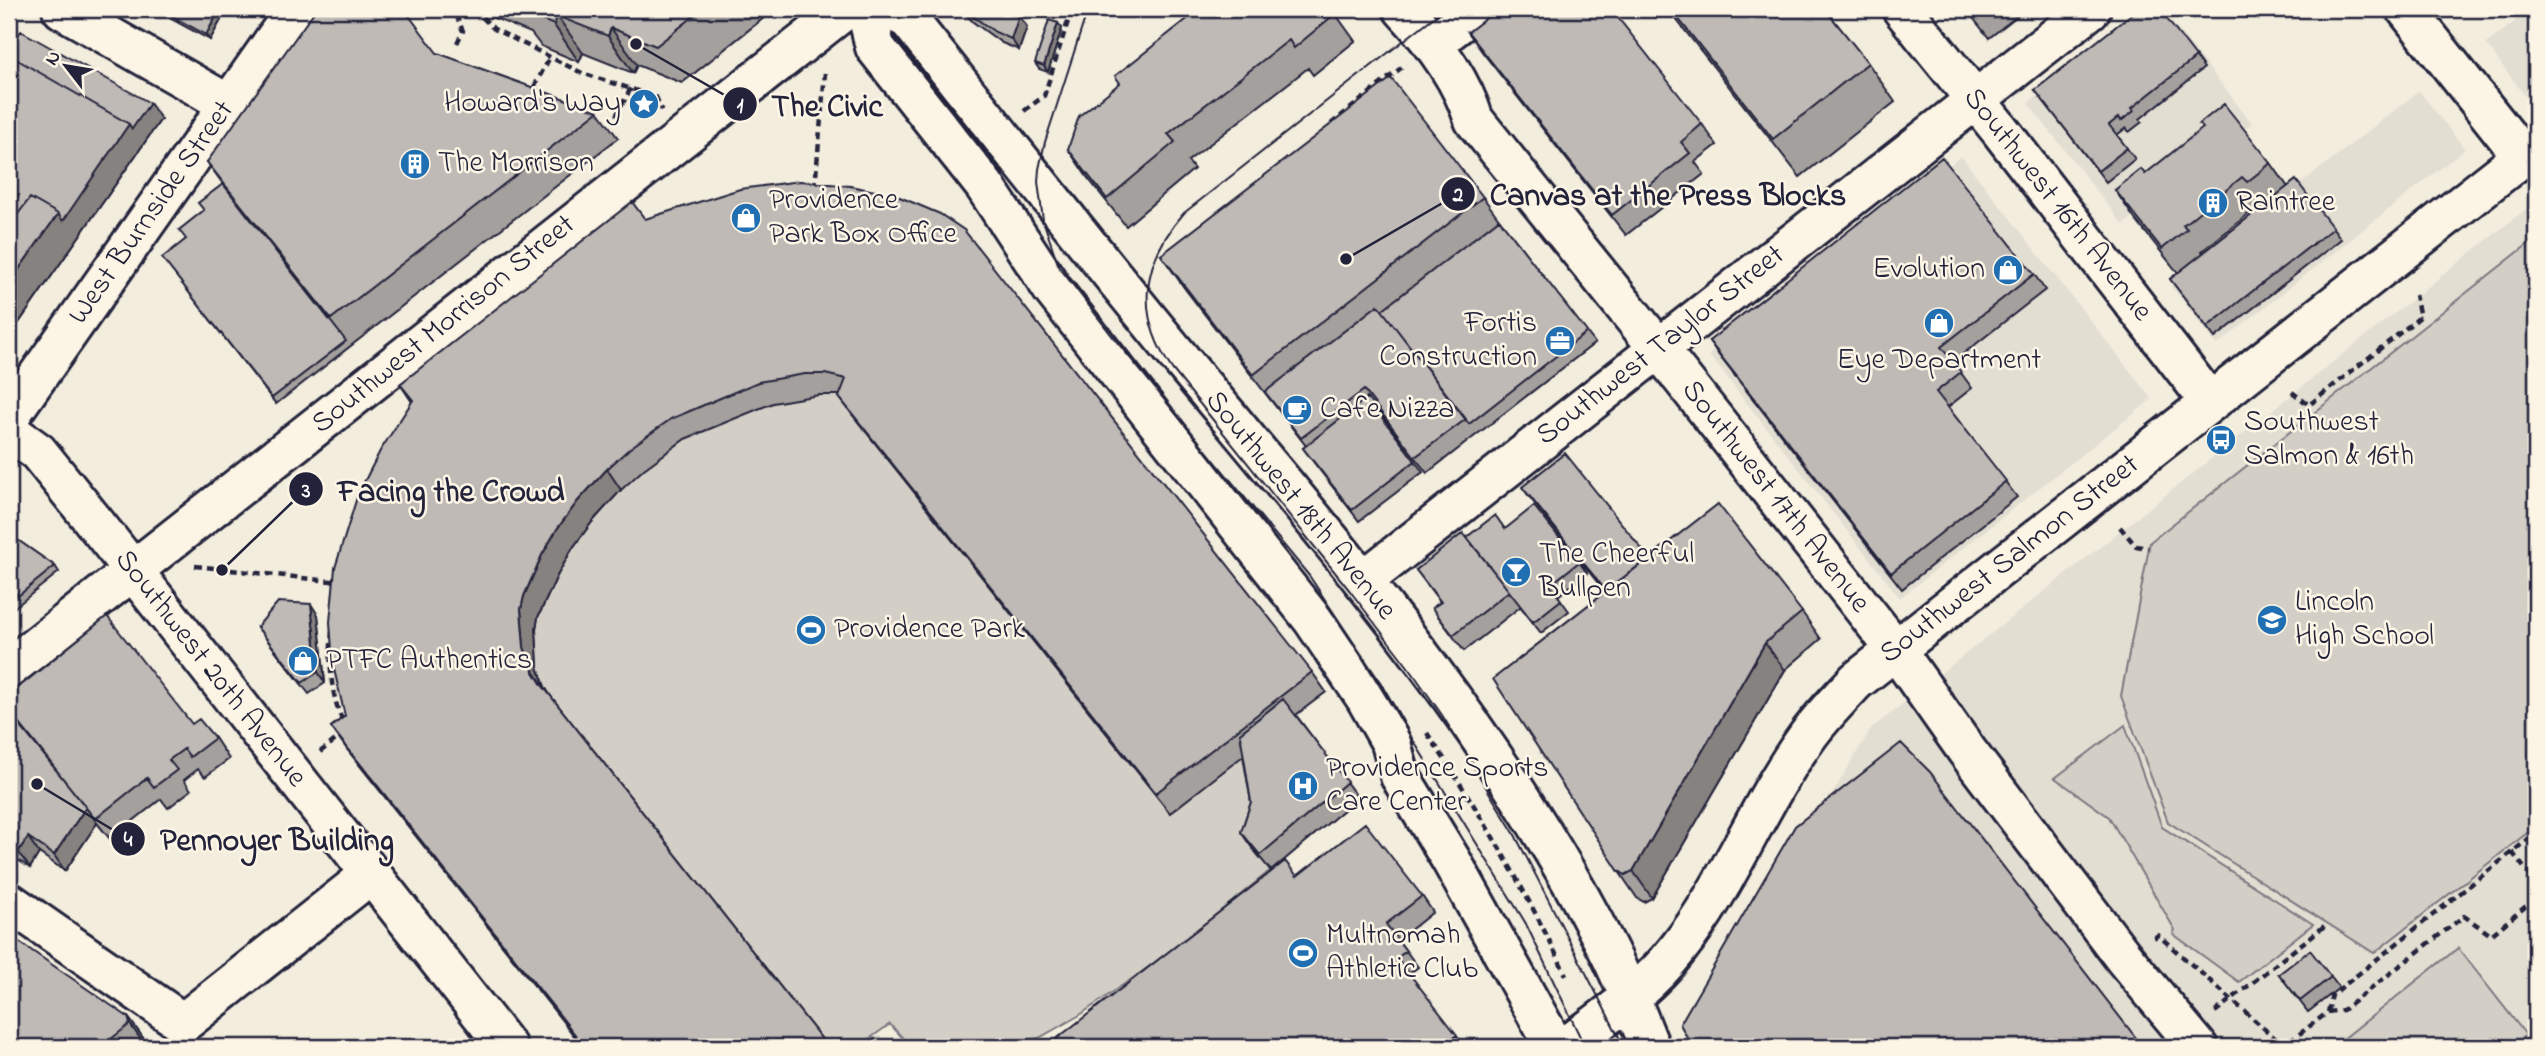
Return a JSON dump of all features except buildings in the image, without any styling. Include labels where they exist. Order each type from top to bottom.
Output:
[{"type":"street","points":[[62,9],[228,104]]},
{"type":"street","name":"West Burnside Street","points":[[9,417],[296,9]]},
{"type":"street","name":"Southwest Morrison Street","points":[[9,668],[846,9]]},
{"type":"street","name":"Southwest 18th Avenue","points":[[866,9],[875,47],[984,186],[1046,280],[1313,620],[1365,697],[1391,743],[1400,776],[1451,860],[1555,1047]]},
{"type":"street","name":"Southwest 18th Avenue","points":[[887,9],[908,19],[1096,257],[1364,580],[1462,710],[1531,813],[1605,943],[1650,1047]]},
{"type":"street","name":"Southwest 17th Avenue","points":[[1403,9],[1432,44],[1467,97],[1474,120],[1896,650],[1967,751],[2124,958],[2198,1047]]},
{"type":"street","points":[[1432,44],[1478,9]]},
{"type":"street","name":"Southwest 16th Avenue","points":[[1902,9],[2210,402]]},
{"type":"street","name":"Southwest Taylor Street","points":[[1364,580],[2091,9]]},
{"type":"street","points":[[2406,9],[2529,152]]},
{"type":"street","name":"Southwest Salmon Street","points":[[1566,1047],[1656,975],[1696,924],[1807,736],[1856,681],[2529,152]]},
{"type":"street","name":"Southwest 20th Avenue","points":[[9,431],[38,452],[508,1047]]},
{"type":"street","points":[[9,902],[183,1023],[371,874]]},
{"type":"path","points":[[457,43],[463,31],[455,13],[459,9]]},
{"type":"path","points":[[474,9],[494,29],[582,73],[656,97],[675,142]]},
{"type":"path","points":[[1018,116],[1044,96],[1072,9]]},
{"type":"path","points":[[1321,132],[1432,44]]},
{"type":"path","points":[[534,87],[550,57]]},
{"type":"path","points":[[815,190],[825,73]]},
{"type":"path","points":[[616,116],[631,88]]},
{"type":"path","points":[[803,190],[827,190]]},
{"type":"path","points":[[2292,392],[2309,405],[2420,317],[2415,295]]},
{"type":"path","points":[[2120,527],[2136,546],[2148,548]]},
{"type":"path","points":[[191,566],[336,584],[350,583]]},
{"type":"path","points":[[320,752],[346,731],[336,706],[331,678],[332,626]]},
{"type":"path","points":[[1420,722],[1497,843],[1566,975]]},
{"type":"path","points":[[2328,1012],[2332,995],[2536,833]]},
{"type":"path","points":[[2512,852],[2536,883]]},
{"type":"path","points":[[2124,958],[2158,935],[2284,1046],[2328,1012],[2343,1010],[2464,916],[2491,935],[2536,898]]},
{"type":"path","points":[[2252,983],[2328,924]]},
{"type":"shaded area","points":[[2147,9],[2162,9],[2252,123],[2123,225],[2028,103]]},
{"type":"shaded area","points":[[2531,9],[2536,9],[2536,95],[2529,101],[2486,44]]},
{"type":"shaded area","points":[[2419,91],[2465,149],[2217,345],[2171,286]]},
{"type":"shaded area","points":[[1961,156],[2152,399],[1900,598],[1709,355]]},
{"type":"shaded area","name":"Lincoln High School","points":[[2536,201],[2536,1047],[1691,1047],[1690,1039],[1717,986],[1871,729]]},
{"type":"shaded area","points":[[2536,238],[2536,826],[2374,953],[2168,822],[2121,696],[2150,542]]},
{"type":"shaded area","name":"Providence Park","points":[[978,251],[1326,692],[1295,715],[1358,798],[1180,945],[1080,1015],[1039,1038],[986,1047],[909,1045],[890,1024],[858,1047],[583,1047],[346,748],[359,736],[344,642]]},
{"type":"shaded area","points":[[2125,725],[2162,827],[2313,924],[2239,982],[2173,934],[2175,930],[2109,817],[2055,778]]},
{"type":"shaded area","points":[[2458,948],[2526,1035],[2510,1047],[2333,1047]]},
{"type":"tram line","points":[[1088,9],[1045,142],[1039,169],[1043,220],[1059,267],[1310,577],[1525,922],[1585,1047]]},
{"type":"tram line","points":[[1444,9],[1184,213],[1159,250],[1148,289],[1148,309],[1152,329],[1172,369],[1350,591],[1442,715],[1514,833],[1624,1047]]},
{"type":"place","name":"The Civic","points":[[636,44]]},
{"type":"place","name":"Howard's Way","points":[[644,104]]},
{"type":"place","name":"The Morrison","points":[[415,164]]},
{"type":"place","name":"Raintree","points":[[2213,203]]},
{"type":"place","name":"Providence Park Box Office","points":[[746,218]]},
{"type":"place","name":"Canvas at the Press Blocks","points":[[1346,259]]},
{"type":"place","name":"Evolution","points":[[2008,270]]},
{"type":"place","name":"Eye Department","points":[[1939,323]]},
{"type":"place","name":"Fortis Construction","points":[[1560,341]]},
{"type":"place","name":"Cafe Nizza","points":[[1297,410]]},
{"type":"place","name":"Southwest Salmon & 16th","points":[[2221,440]]},
{"type":"place","name":"Facing the Crowd","points":[[222,570]]},
{"type":"place","name":"The Cheerful Bullpen","points":[[1516,572]]},
{"type":"place","name":"Lincoln High School","points":[[2272,620]]},
{"type":"place","name":"Providence Park","points":[[811,630]]},
{"type":"place","name":"PTFC Authentics","points":[[303,661]]},
{"type":"place","name":"Pennoyer Building","points":[[37,784]]},
{"type":"place","name":"Providence Sports Care Center","points":[[1303,786]]},
{"type":"place","name":"Multnomah Athletic Club","points":[[1303,953]]}]
